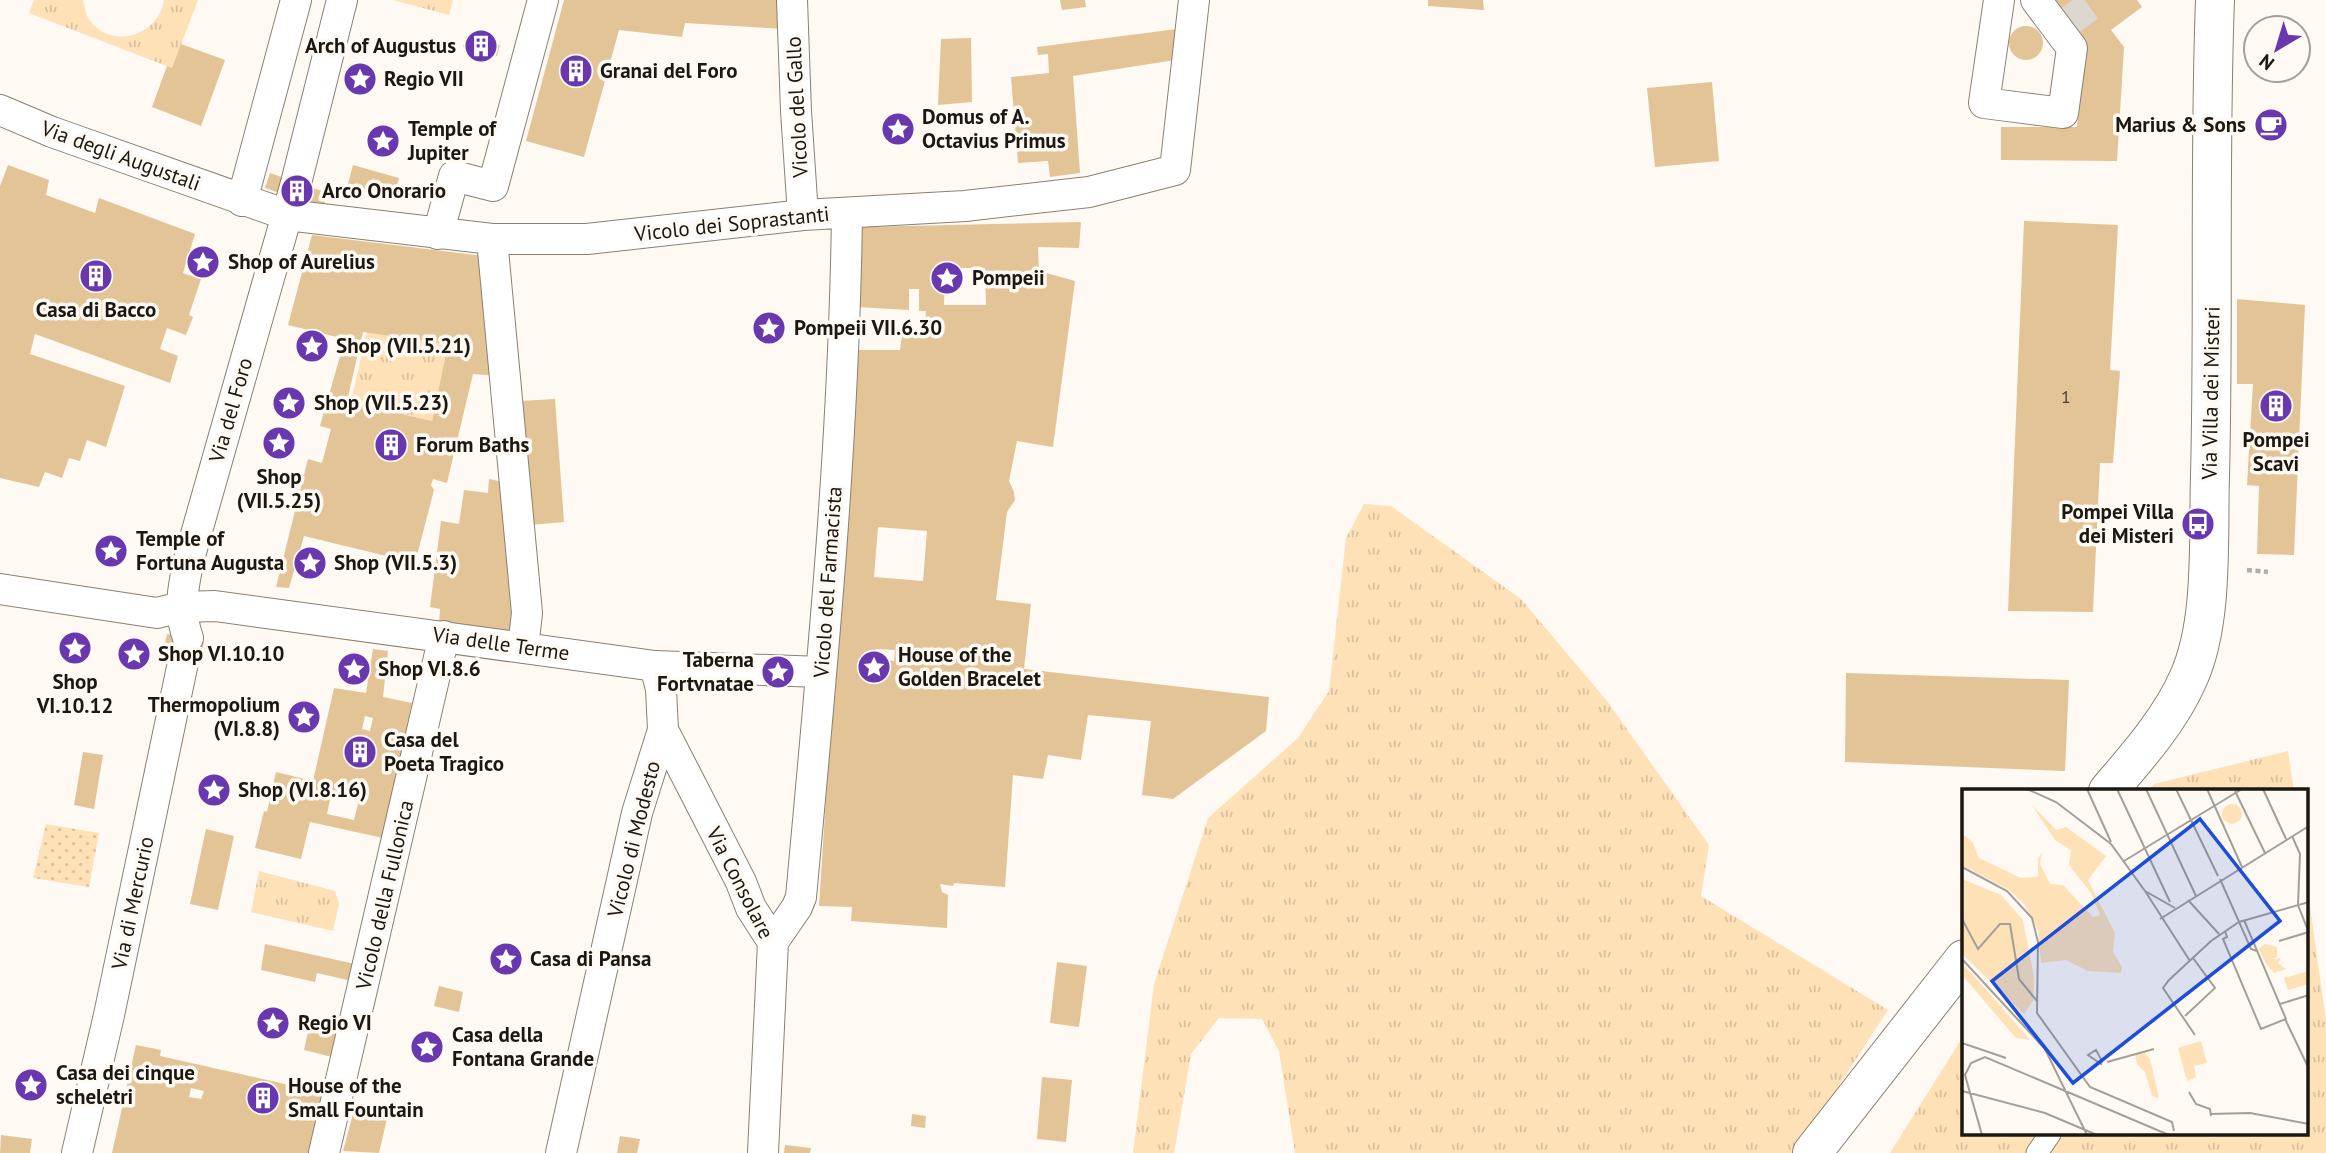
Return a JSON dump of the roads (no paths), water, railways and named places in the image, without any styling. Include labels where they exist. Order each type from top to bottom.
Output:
[{"type":"street","points":[[287,215],[242,201],[296,0]]},
{"type":"street","name":"Via del Foro","points":[[181,607],[189,559],[287,215],[342,0]]},
{"type":"street","points":[[438,234],[454,176],[493,186],[544,0]]},
{"type":"street","name":"Vicolo del Gallo","points":[[792,0],[803,215]]},
{"type":"street","name":"Vicolo dei Soprastanti","points":[[287,215],[492,239],[587,239],[803,215],[965,206],[1089,192],[1175,170],[1194,0]]},
{"type":"street","points":[[1998,0],[1984,103],[2063,114],[2072,48],[2061,27],[2036,0]]},
{"type":"street","name":"Via Villa dei Misteri","points":[[2124,782],[2189,679],[2203,631],[2208,566],[2211,426],[2213,69],[2216,0]]},
{"type":"street","name":"Via degli Augustali","points":[[0,110],[52,132],[242,201]]},
{"type":"street","name":"Vicolo del Farmacista","points":[[773,942],[801,897],[821,672],[845,331],[847,213]]},
{"type":"street","points":[[492,239],[527,613],[523,649]]},
{"type":"street","name":"Via delle Terme","points":[[0,589],[158,613],[181,607],[215,606],[655,666],[821,672]]},
{"type":"street","name":"Via di Mercurio","points":[[77,1153],[109,1015],[186,646],[181,607]]},
{"type":"street","name":"Vicolo della Fullonica","points":[[324,1153],[444,636]]},
{"type":"street","name":"Via Consolare","points":[[655,666],[661,689],[663,730],[741,882],[751,908],[773,942],[763,1153]]},
{"type":"street","name":"Vicolo di Modesto","points":[[561,1153],[637,813],[663,730]]},
{"type":"street","points":[[1812,1153],[1962,962]]},
{"type":"lane","points":[[2037,1153],[2049,1136]]},
{"type":"tunnel","points":[[2065,24],[2098,0]]},
{"type":"place","name":"Arch of Augustus","points":[[481,46]]},
{"type":"place","name":"Granai del Foro","points":[[576,71]]},
{"type":"place","name":"Regio VII","points":[[360,79]]},
{"type":"place","name":"Marius & Sons","points":[[2271,125]]},
{"type":"place","name":"Domus of A. Octavius Primus","points":[[898,129]]},
{"type":"place","name":"Temple of Jupiter","points":[[383,141]]},
{"type":"place","name":"Arco Onorario","points":[[297,191]]},
{"type":"place","name":"Shop of Aurelius","points":[[203,262]]},
{"type":"place","name":"Casa di Bacco","points":[[96,276]]},
{"type":"place","name":"Pompeii","points":[[947,278]]},
{"type":"place","name":"Pompeii VII.6.30","points":[[769,328]]},
{"type":"place","name":"Shop (VII.5.21)","points":[[312,346]]},
{"type":"place","name":"Shop (VII.5.23)","points":[[289,403]]},
{"type":"place","name":"Pompei Scavi","points":[[2276,406]]},
{"type":"place","name":"Shop (VII.5.25)","points":[[279,443]]},
{"type":"place","name":"Forum Baths","points":[[391,445]]},
{"type":"place","name":"Pompei Villa dei Misteri","points":[[2198,524]]},
{"type":"place","name":"Temple of Fortuna Augusta","points":[[111,551]]},
{"type":"place","name":"Shop (VII.5.3)","points":[[310,563]]},
{"type":"place","name":"Shop VI.10.12","points":[[75,648]]},
{"type":"place","name":"Shop VI.10.10","points":[[134,654]]},
{"type":"place","name":"House of the Golden Bracelet","points":[[874,667]]},
{"type":"place","name":"Shop VI.8.6","points":[[354,669]]},
{"type":"place","name":"Taberna Fortvnatae","points":[[778,672]]},
{"type":"place","name":"Thermopolium (VI.8.8)","points":[[304,717]]},
{"type":"place","name":"Casa del Poeta Tragico","points":[[360,752]]},
{"type":"place","name":"Shop (VI.8.16)","points":[[214,790]]},
{"type":"place","name":"Casa di Pansa","points":[[506,959]]},
{"type":"place","name":"Regio VI","points":[[273,1023]]},
{"type":"place","name":"Casa della Fontana Grande","points":[[427,1047]]},
{"type":"place","name":"Casa dei cinque scheletri","points":[[31,1085]]},
{"type":"place","name":"House of the Small Fountain","points":[[263,1098]]}]
